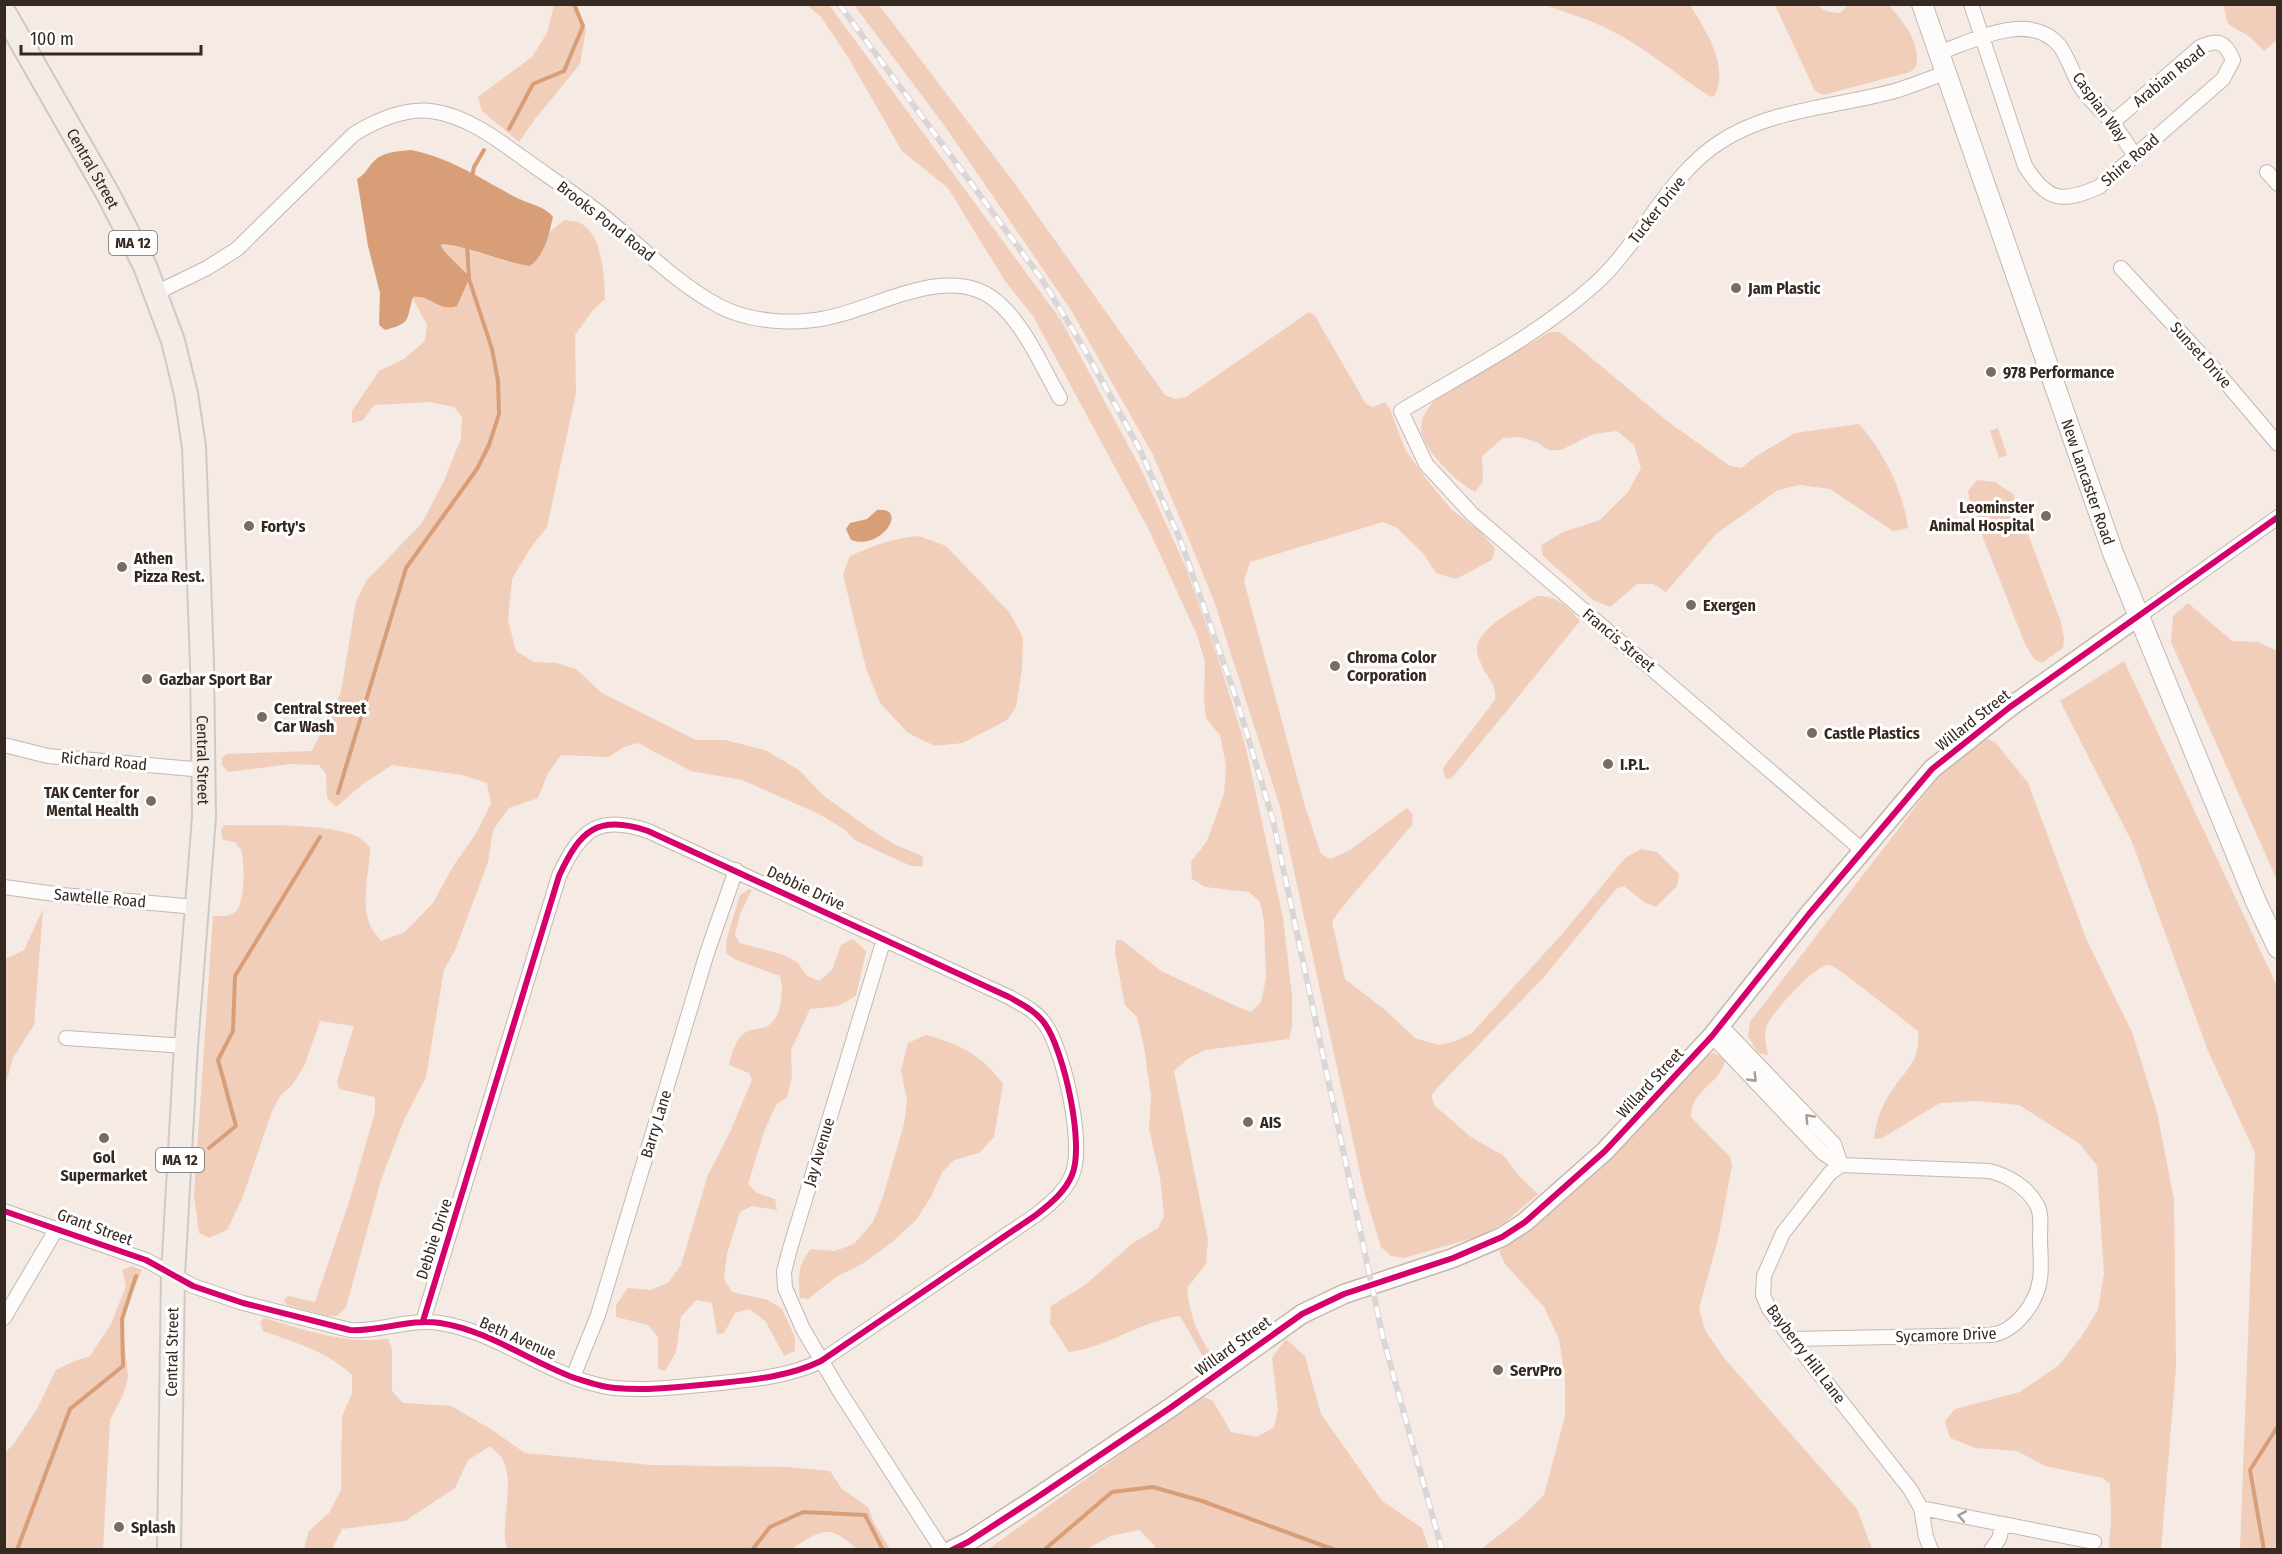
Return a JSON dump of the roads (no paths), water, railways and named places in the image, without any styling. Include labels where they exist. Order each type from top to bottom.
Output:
[{"type":"main road","name":"New Lancaster Road","points":[[1922,4],[2113,553],[2277,948]]},
{"type":"main road","name":"Central Street","points":[[4,12],[108,194],[145,266],[175,349],[186,394],[194,447],[202,641],[204,817],[186,1046],[173,1275],[169,1550]]},
{"type":"street","name":"Shire Road","points":[[1971,4],[2018,151],[2036,183],[2045,191],[2062,198],[2077,196],[2099,187],[2223,79],[2233,60],[2228,49]]},
{"type":"street","name":"Caspian Way","points":[[1938,53],[2011,30],[2030,28],[2046,34],[2060,46],[2082,88],[2112,123],[2135,156]]},
{"type":"street","name":"Arabian Road","points":[[2112,123],[2200,47],[2212,42],[2222,44],[2228,49]]},
{"type":"street","name":"Tucker Drive","points":[[1401,411],[1530,333],[1595,284],[1634,241],[1679,180],[1697,160],[1719,142],[1767,120],[1898,90],[1945,73]]},
{"type":"street","name":"Brooks Pond Road","points":[[156,293],[207,268],[237,249],[354,134],[394,115],[412,111],[430,111],[461,120],[510,148],[597,211],[697,293],[730,310],[769,320],[797,322],[827,318],[936,286],[962,286],[977,290],[994,299],[1007,311],[1019,327],[1060,398]]},
{"type":"street","points":[[2267,171],[2277,184]]},
{"type":"street","name":"Sunset Drive","points":[[2121,268],[2216,371],[2277,444]]},
{"type":"street","name":"Francis Street","points":[[1401,411],[1426,464],[1472,513],[1862,850]]},
{"type":"street","name":"Willard Street","points":[[952,1550],[968,1542],[1154,1420],[1302,1314],[1344,1294],[1453,1258],[1502,1238],[1525,1222],[1605,1151],[1717,1031],[1862,850],[1932,769],[1967,739],[2277,517]]},
{"type":"street","name":"Richard Road","points":[[4,745],[48,756],[204,770]]},
{"type":"street","name":"Debbie Drive","points":[[423,1321],[560,876],[579,840],[604,825],[620,823],[671,840],[1009,997],[1037,1015],[1051,1034],[1060,1056],[1075,1128],[1077,1157],[1067,1186],[1049,1205],[821,1361]]},
{"type":"street","name":"Barry Lane","points":[[573,1377],[598,1315],[707,953],[736,870]]},
{"type":"street","name":"Sawtelle Road","points":[[4,887],[62,895],[196,907]]},
{"type":"street","name":"Jay Avenue","points":[[821,1361],[791,1305],[785,1288],[784,1272],[884,939]]},
{"type":"street","points":[[1717,1031],[1823,1154],[1841,1165]]},
{"type":"street","points":[[66,1038],[186,1046]]},
{"type":"street","name":"Sycamore Drive","points":[[1791,1339],[1997,1335],[2006,1332],[2018,1321],[2034,1298],[2039,1285],[2039,1209],[2030,1197],[2008,1177],[1983,1170],[1841,1165]]},
{"type":"street","name":"Bayberry Hill Lane","points":[[1841,1165],[1830,1173],[1786,1229],[1764,1276],[1763,1292],[1767,1305],[1791,1339],[1900,1474],[1921,1508],[1926,1537],[1931,1550]]},
{"type":"street","name":"Grant Street","points":[[4,1211],[146,1260],[173,1275]]},
{"type":"street","points":[[4,1318],[57,1228]]},
{"type":"street","name":"Beth Avenue","points":[[173,1275],[193,1286],[243,1304],[350,1330],[363,1331],[411,1321],[441,1323],[471,1331],[573,1377],[612,1388],[682,1387],[793,1373],[821,1361]]},
{"type":"street","points":[[821,1361],[942,1550]]},
{"type":"street","points":[[1921,1508],[2094,1542]]},
{"type":"street","points":[[1991,1550],[1999,1539],[2003,1524]]},
{"type":"waterway","points":[[509,129],[533,84],[564,71],[583,26],[574,4]]},
{"type":"waterway","points":[[472,177],[474,167],[484,150]]},
{"type":"waterway","points":[[338,793],[406,568],[477,469],[489,445],[499,414],[498,381],[492,349],[469,279],[467,244]]},
{"type":"waterway","points":[[209,1148],[236,1126],[218,1060],[233,1031],[235,976],[320,837]]},
{"type":"waterway","points":[[17,1550],[70,1409],[123,1366],[122,1319],[136,1276]]},
{"type":"waterway","points":[[2264,1550],[2250,1470],[2278,1426]]},
{"type":"waterway","points":[[1044,1550],[1112,1492],[1153,1487],[1202,1501],[1335,1550]]},
{"type":"waterway","points":[[752,1550],[770,1527],[803,1512],[865,1515],[883,1550]]},
{"type":"railway","points":[[839,4],[1041,278],[1085,350],[1139,448],[1180,539],[1237,701],[1273,820],[1383,1338],[1442,1550]]},
{"type":"place","name":"Jam Plastic","points":[[1736,288]]},
{"type":"place","name":"978 Performance","points":[[1991,372]]},
{"type":"place","name":"Leominster Animal Hospital","points":[[2046,516]]},
{"type":"place","name":"Forty's","points":[[249,526]]},
{"type":"place","name":"Athen Pizza Rest.","points":[[122,567]]},
{"type":"place","name":"Exergen","points":[[1691,605]]},
{"type":"place","name":"Chroma Color Corporation","points":[[1335,666]]},
{"type":"place","name":"Gazbar Sport Bar","points":[[147,679]]},
{"type":"place","name":"Central Street Car Wash","points":[[262,717]]},
{"type":"place","name":"Castle Plastics","points":[[1812,733]]},
{"type":"place","name":"I.P.L.","points":[[1608,764]]},
{"type":"place","name":"TAK Center for Mental Health","points":[[151,801]]},
{"type":"place","name":"AIS","points":[[1248,1122]]},
{"type":"place","name":"Gol Supermarket","points":[[104,1138]]},
{"type":"place","name":"ServPro","points":[[1498,1370]]},
{"type":"place","name":"Splash","points":[[119,1527]]}]
